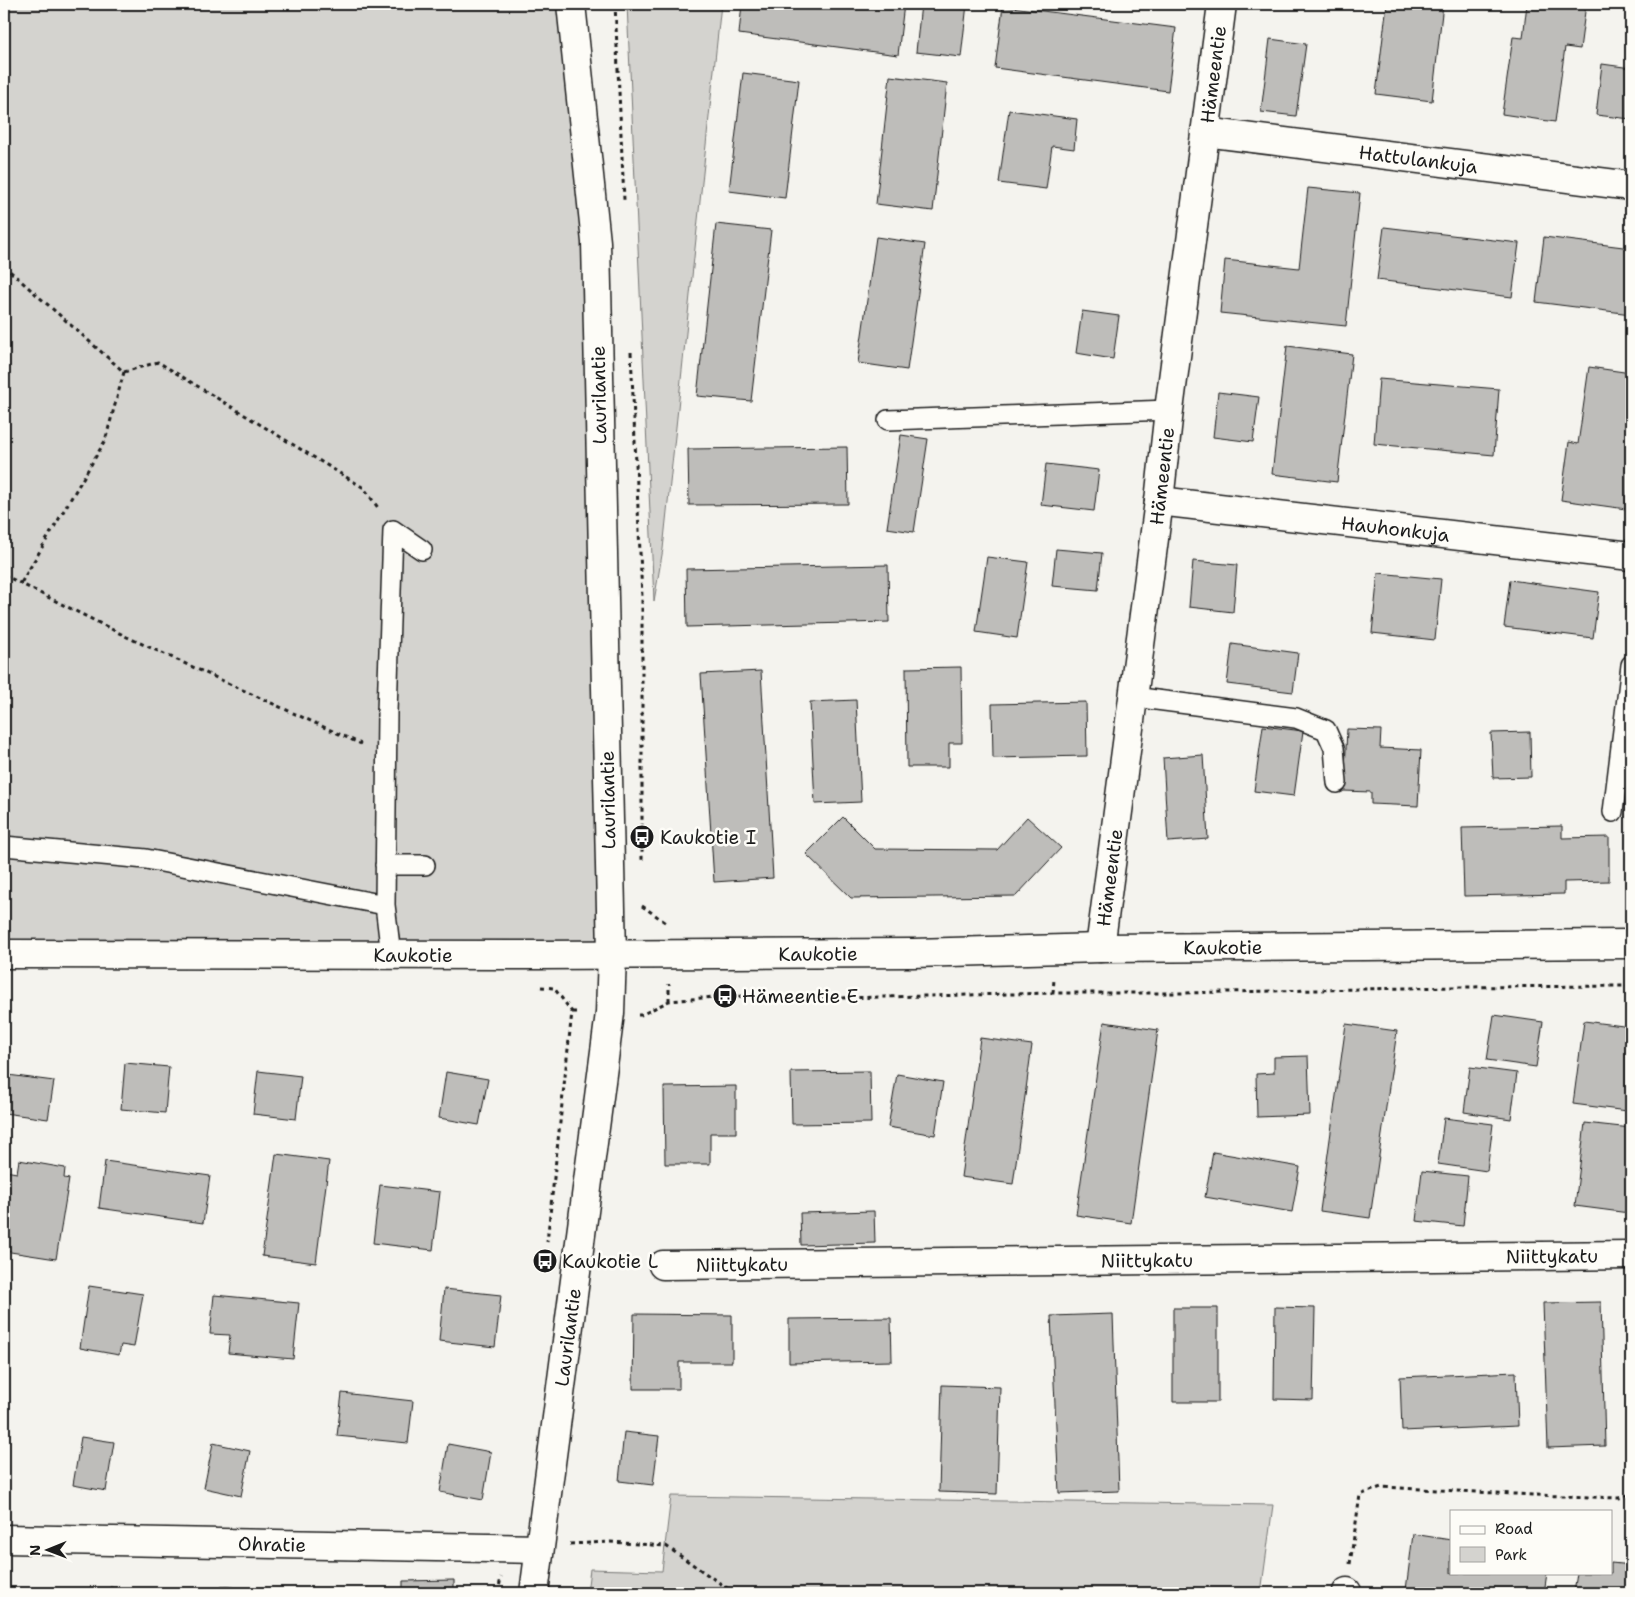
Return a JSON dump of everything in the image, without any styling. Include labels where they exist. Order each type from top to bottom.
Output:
[{"type":"street","name":"Laurilantie","points":[[534,1593],[610,1013],[612,954],[596,242],[572,4]]},
{"type":"street","name":"Hämeentie","points":[[1100,948],[1222,4]]},
{"type":"street","name":"Hattulankuja","points":[[1206,132],[1631,186]]},
{"type":"street","name":"Hauhonkuja","points":[[1159,501],[1631,556]]},
{"type":"street","name":"Kaukotie","points":[[4,954],[913,953],[1100,948],[1631,944]]},
{"type":"street","name":"Niittykatu","points":[[663,1266],[1631,1255]]},
{"type":"street","name":"Ohratie","points":[[4,1539],[539,1549]]},
{"type":"lane","points":[[888,420],[1169,410]]},
{"type":"lane","points":[[393,530],[422,550]]},
{"type":"lane","points":[[391,955],[385,905],[385,865],[386,756],[393,530]]},
{"type":"lane","points":[[1613,812],[1631,665]]},
{"type":"lane","points":[[1133,698],[1296,718],[1326,730],[1334,748],[1337,783]]},
{"type":"lane","points":[[4,846],[146,859],[385,905]]},
{"type":"lane","points":[[385,865],[424,866]]},
{"type":"path","points":[[4,266],[124,372]]},
{"type":"path","points":[[124,372],[158,362],[364,488],[393,530]]},
{"type":"path","points":[[21,584],[105,441],[124,372]]},
{"type":"path","points":[[4,575],[127,637],[386,756]]},
{"type":"path","points":[[642,597],[642,863]]},
{"type":"path","points":[[642,898],[642,907]]},
{"type":"path","points":[[572,1012],[641,1015],[669,1001],[725,996],[841,998],[1201,993],[1453,986],[1631,986]]},
{"type":"path","points":[[537,987],[554,988],[572,1012],[547,1242]]},
{"type":"path","points":[[1347,1592],[1360,1495],[1381,1487],[1610,1498],[1619,1498],[1631,1494]]},
{"type":"path","points":[[570,1544],[610,1542],[666,1546],[734,1593]]},
{"type":"path","points":[[498,1593],[507,1548]]},
{"type":"green space","points":[[4,4],[571,4],[596,242],[612,954],[4,954]]},
{"type":"green space","points":[[627,4],[721,4],[663,549],[654,601]]},
{"type":"green space","points":[[671,1496],[1273,1505],[1261,1593],[587,1593],[590,1569],[662,1571]]},
{"type":"building","points":[[742,4],[904,4],[898,55],[739,34]]},
{"type":"building","points":[[921,4],[967,4],[961,57],[916,52]]},
{"type":"building","points":[[1387,4],[1443,4],[1432,101],[1376,94]]},
{"type":"building","points":[[1527,4],[1586,4],[1580,49],[1565,47],[1555,122],[1502,114],[1513,37],[1523,38]]},
{"type":"building","points":[[1003,6],[1176,28],[1168,91],[995,68]]},
{"type":"building","points":[[1270,39],[1306,44],[1296,116],[1261,112]]},
{"type":"building","points":[[1602,64],[1631,68],[1631,119],[1596,115]]},
{"type":"building","points":[[743,73],[799,80],[785,198],[729,191]]},
{"type":"building","points":[[890,76],[947,83],[933,211],[876,204]]},
{"type":"building","points":[[1009,110],[1077,119],[1074,149],[1052,146],[1046,189],[999,183]]},
{"type":"building","points":[[1308,188],[1360,193],[1346,326],[1220,313],[1225,260],[1299,268]]},
{"type":"building","points":[[716,224],[771,230],[751,401],[697,396]]},
{"type":"building","points":[[1384,227],[1519,243],[1512,297],[1377,280]]},
{"type":"building","points":[[876,237],[925,244],[907,370],[858,363]]},
{"type":"building","points":[[1544,237],[1631,248],[1631,314],[1536,302]]},
{"type":"building","points":[[1082,311],[1119,316],[1113,359],[1076,353]]},
{"type":"building","points":[[1287,346],[1352,354],[1337,482],[1272,474]]},
{"type":"building","points":[[1589,367],[1631,373],[1631,470],[1626,509],[1561,500],[1569,442],[1578,444]]},
{"type":"building","points":[[1379,379],[1499,389],[1494,455],[1374,444]]},
{"type":"building","points":[[1218,392],[1259,397],[1253,442],[1213,437]]},
{"type":"building","points":[[901,435],[928,439],[914,532],[887,528]]},
{"type":"building","points":[[847,447],[848,504],[689,505],[688,449]]},
{"type":"building","points":[[1046,464],[1099,470],[1094,511],[1041,505]]},
{"type":"building","points":[[1056,549],[1102,553],[1098,590],[1052,586]]},
{"type":"building","points":[[987,557],[1028,562],[1017,638],[976,632]]},
{"type":"building","points":[[1193,561],[1237,565],[1233,612],[1189,607]]},
{"type":"building","points":[[888,565],[889,622],[687,627],[686,569]]},
{"type":"building","points":[[1378,573],[1441,579],[1435,640],[1372,633]]},
{"type":"building","points":[[1510,580],[1599,592],[1593,638],[1504,627]]},
{"type":"building","points":[[1232,644],[1298,653],[1293,692],[1227,684]]},
{"type":"building","points":[[961,667],[962,743],[949,743],[949,767],[907,767],[906,668]]},
{"type":"building","points":[[761,671],[773,878],[714,882],[701,674]]},
{"type":"building","points":[[856,700],[861,802],[815,804],[810,702]]},
{"type":"building","points":[[1086,702],[1087,756],[993,758],[992,704]]},
{"type":"building","points":[[1263,726],[1303,731],[1294,796],[1254,791]]},
{"type":"building","points":[[1347,729],[1381,730],[1380,748],[1421,750],[1418,806],[1371,804],[1371,792],[1344,791]]},
{"type":"building","points":[[1530,732],[1531,777],[1493,778],[1491,733]]},
{"type":"building","points":[[1203,755],[1208,839],[1168,842],[1163,758]]},
{"type":"building","points":[[843,817],[875,849],[997,850],[1027,817],[1061,848],[1016,896],[851,898],[806,854]]},
{"type":"building","points":[[1562,826],[1562,838],[1609,837],[1609,881],[1564,882],[1564,894],[1464,896],[1462,828]]},
{"type":"building","points":[[1494,1015],[1543,1022],[1536,1067],[1487,1060]]},
{"type":"building","points":[[1584,1021],[1631,1027],[1631,1082],[1627,1111],[1573,1104]]},
{"type":"building","points":[[1104,1022],[1158,1030],[1131,1223],[1076,1215]]},
{"type":"building","points":[[1346,1024],[1397,1031],[1370,1218],[1320,1211]]},
{"type":"building","points":[[980,1038],[1032,1045],[1013,1184],[961,1177]]},
{"type":"building","points":[[1308,1056],[1310,1115],[1257,1117],[1256,1074],[1274,1073],[1274,1057]]},
{"type":"building","points":[[125,1063],[169,1067],[165,1113],[121,1109]]},
{"type":"building","points":[[1470,1067],[1517,1073],[1511,1119],[1464,1112]]},
{"type":"building","points":[[258,1071],[301,1076],[296,1119],[253,1114]]},
{"type":"building","points":[[870,1071],[871,1123],[792,1124],[791,1072]]},
{"type":"building","points":[[446,1072],[488,1079],[479,1125],[439,1118]]},
{"type":"building","points":[[897,1074],[943,1082],[935,1135],[888,1127]]},
{"type":"building","points":[[8,1075],[54,1081],[48,1119],[4,1113]]},
{"type":"building","points":[[736,1086],[736,1133],[710,1133],[710,1164],[665,1164],[664,1087]]},
{"type":"building","points":[[1444,1118],[1493,1124],[1487,1171],[1438,1164]]},
{"type":"building","points":[[1585,1123],[1631,1128],[1631,1196],[1629,1213],[1575,1206]]},
{"type":"building","points":[[1213,1152],[1300,1167],[1292,1212],[1205,1197]]},
{"type":"building","points":[[276,1154],[329,1161],[316,1263],[262,1256]]},
{"type":"building","points":[[19,1160],[65,1168],[64,1178],[69,1179],[56,1259],[4,1251],[5,1171],[17,1173]]},
{"type":"building","points":[[105,1161],[210,1176],[203,1223],[99,1208]]},
{"type":"building","points":[[1422,1171],[1468,1176],[1463,1226],[1416,1221]]},
{"type":"building","points":[[380,1185],[440,1192],[433,1250],[373,1243]]},
{"type":"building","points":[[874,1211],[875,1243],[801,1245],[800,1213]]},
{"type":"building","points":[[89,1286],[143,1294],[134,1347],[121,1345],[119,1355],[80,1348]]},
{"type":"building","points":[[444,1289],[501,1295],[495,1347],[439,1341]]},
{"type":"building","points":[[214,1295],[299,1303],[293,1359],[228,1353],[230,1335],[210,1334]]},
{"type":"building","points":[[1601,1302],[1605,1446],[1548,1448],[1543,1303]]},
{"type":"building","points":[[1275,1307],[1315,1308],[1313,1400],[1274,1399]]},
{"type":"building","points":[[1173,1308],[1218,1308],[1218,1402],[1173,1402]]},
{"type":"building","points":[[634,1314],[732,1315],[732,1362],[679,1362],[679,1389],[633,1389]]},
{"type":"building","points":[[1113,1314],[1119,1491],[1059,1493],[1051,1316]]},
{"type":"building","points":[[891,1318],[892,1361],[789,1363],[789,1319]]},
{"type":"building","points":[[1516,1372],[1518,1426],[1402,1431],[1400,1377]]},
{"type":"building","points":[[942,1385],[1000,1387],[997,1494],[939,1492]]},
{"type":"building","points":[[342,1393],[413,1401],[408,1443],[337,1436]]},
{"type":"building","points":[[624,1432],[659,1436],[653,1485],[619,1481]]},
{"type":"building","points":[[81,1437],[114,1442],[106,1491],[73,1485]]},
{"type":"building","points":[[213,1443],[250,1451],[241,1496],[204,1488]]},
{"type":"building","points":[[448,1444],[491,1452],[483,1500],[440,1492]]},
{"type":"building","points":[[1413,1534],[1450,1540],[1450,1574],[1547,1574],[1544,1593],[1431,1593],[1406,1590]]},
{"type":"building","points":[[1612,1563],[1631,1565],[1631,1593],[1574,1593],[1577,1574],[1612,1574]]},
{"type":"building","points":[[454,1580],[454,1593],[403,1593],[403,1581]]},
{"type":"building","points":[[222,1586],[247,1589],[246,1593],[221,1593]]},
{"type":"building","points":[[110,1587],[148,1593],[109,1593]]},
{"type":"place","name":"Kaukotie I","points":[[642,837]]},
{"type":"place","name":"Hämeentie E","points":[[725,996]]},
{"type":"place","name":"Kaukotie L","points":[[545,1261]]}]
